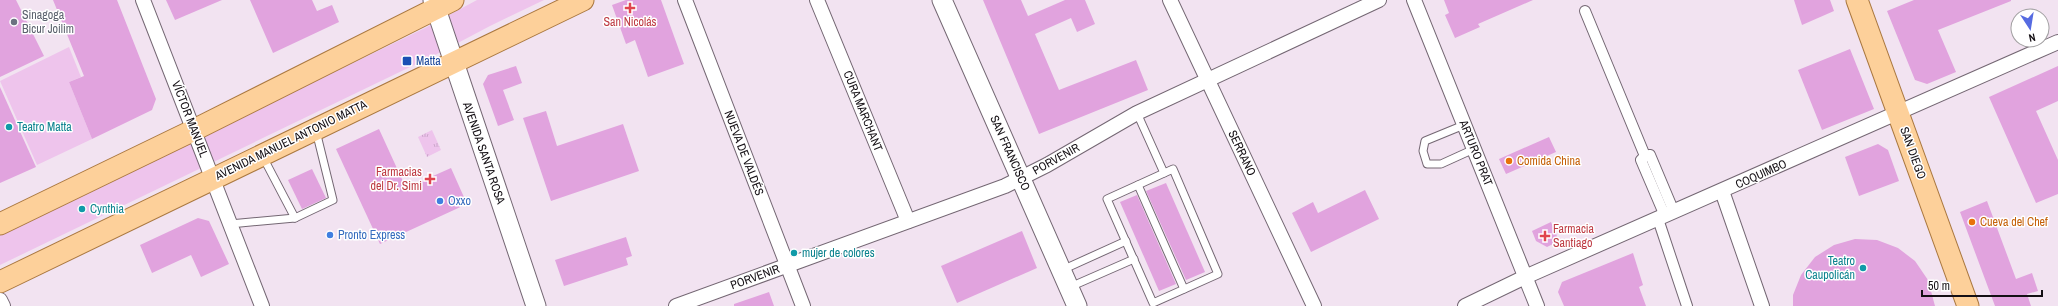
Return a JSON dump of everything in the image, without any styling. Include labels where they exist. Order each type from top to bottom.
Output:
[{"type":"main road","name":"AVENIDA MANUEL ANTONIO MATTA","points":[[0,282],[212,178],[583,0]]},
{"type":"main road","name":"SAN FRANCISCO","points":[[942,0],[1077,306]]},
{"type":"main road","name":"SAN DIEGO","points":[[1857,0],[1968,306]]},
{"type":"main road","points":[[0,224],[194,130],[440,3]]},
{"type":"main road","name":"AVENIDA SANTA ROSA","points":[[440,3],[453,62],[536,306]]},
{"type":"street","name":"VÍCTOR MANUEL","points":[[143,0],[262,306]]},
{"type":"street","name":"NUEVA DE VALDÉS","points":[[685,0],[803,306]]},
{"type":"street","name":"CURA MARCHANT","points":[[817,0],[908,221]]},
{"type":"street","name":"SERRANO","points":[[1170,0],[1314,306]]},
{"type":"street","name":"PORVENIR","points":[[676,306],[1005,186],[1137,113],[1379,0]]},
{"type":"street","name":"ARTURO PRAT","points":[[1414,0],[1537,306]]},
{"type":"street","points":[[1585,11],[1644,156],[1641,160],[1666,216],[1687,306]]},
{"type":"street","name":"COQUIMBO","points":[[1465,306],[2058,42]]},
{"type":"street","points":[[1722,191],[1762,306]]},
{"type":"street","points":[[0,300],[3,306]]},
{"type":"lane","points":[[1137,113],[1164,173]]},
{"type":"lane","points":[[1464,125],[1425,141],[1423,151],[1427,164],[1441,164],[1474,149]]},
{"type":"lane","points":[[230,224],[296,218],[333,200],[316,129]]},
{"type":"lane","points":[[262,155],[296,218]]},
{"type":"lane","points":[[1173,169],[1218,274],[1153,303],[1107,199],[1164,173],[1173,169]]},
{"type":"lane","points":[[1138,185],[1184,289]]},
{"type":"lane","points":[[1061,270],[1126,241]]},
{"type":"lane","points":[[1069,288],[1134,259]]},
{"type":"green space","points":[[477,0],[544,0],[437,54],[0,265],[0,235],[425,28]]},
{"type":"green space","points":[[69,47],[81,77],[69,82],[92,139],[37,165],[0,81]]},
{"type":"green space","points":[[432,130],[441,150],[427,157],[418,137]]},
{"type":"building","name":"Sinagoga Bicur Joilim","points":[[0,0],[16,0],[44,56],[0,77]]},
{"type":"building","points":[[53,0],[117,0],[156,99],[152,110],[92,139],[69,82],[84,76]]},
{"type":"building","points":[[166,0],[222,0],[175,20]]},
{"type":"building","points":[[250,0],[312,0],[317,11],[332,5],[339,22],[273,53]]},
{"type":"building","points":[[626,0],[661,0],[684,64],[648,77],[635,40],[626,44],[612,5]]},
{"type":"building","points":[[983,0],[1021,0],[1028,16],[1065,0],[1085,0],[1095,24],[1077,32],[1071,18],[1035,34],[1059,90],[1136,60],[1148,90],[1039,134]]},
{"type":"building","points":[[1444,0],[1533,0],[1478,24],[1480,27],[1455,38],[1445,15],[1449,13]]},
{"type":"building","points":[[1794,0],[1830,0],[1834,11],[1802,25]]},
{"type":"building","points":[[1914,0],[2011,1],[1938,30],[1956,72],[1927,84],[1915,80],[1887,11]]},
{"type":"building","points":[[1850,49],[1874,109],[1822,130],[1798,70]]},
{"type":"building","points":[[516,66],[522,83],[503,90],[514,120],[498,126],[483,84],[488,75]]},
{"type":"building","points":[[2058,66],[2058,101],[2036,111],[2058,160],[2058,194],[2036,203],[1989,97]]},
{"type":"building","name":"Teatro Matta","points":[[0,87],[36,167],[0,183]]},
{"type":"building","points":[[546,111],[557,146],[623,124],[639,171],[551,201],[523,118]]},
{"type":"building","points":[[379,129],[406,188],[451,168],[467,204],[380,244],[336,149]]},
{"type":"building","points":[[1549,137],[1556,152],[1506,174],[1499,159]]},
{"type":"building","points":[[1878,144],[1888,150],[1899,181],[1859,196],[1845,157]]},
{"type":"building","points":[[312,169],[326,198],[302,209],[288,180]]},
{"type":"building","points":[[1166,183],[1205,272],[1186,280],[1146,191]]},
{"type":"building","points":[[1365,190],[1379,219],[1311,252],[1292,213],[1313,202],[1318,213]]},
{"type":"building","points":[[1137,195],[1176,284],[1159,291],[1120,202]]},
{"type":"building","points":[[1987,201],[2016,279],[2032,273],[2038,291],[2027,294],[2031,306],[1995,306],[1960,212]]},
{"type":"building","points":[[198,218],[209,221],[229,264],[201,277],[191,255],[152,273],[140,245]]},
{"type":"building","name":"Farmacia Santiago","points":[[1551,222],[1559,241],[1547,247],[1536,241],[1532,231]]},
{"type":"building","points":[[1022,231],[1037,268],[957,303],[941,266]]},
{"type":"building","points":[[626,237],[632,256],[626,258],[628,265],[564,286],[555,260]]},
{"type":"building","name":"Teatro Caupolicán","points":[[1855,239],[1877,240],[1898,248],[1915,261],[1928,280],[1935,306],[1793,306],[1793,295],[1801,275],[1815,257],[1834,245]]},
{"type":"building","points":[[1633,253],[1643,285],[1639,287],[1646,306],[1564,306],[1558,292],[1562,282]]},
{"type":"building","points":[[769,292],[774,306],[734,306],[734,304]]},
{"type":"place","name":"San Nicolás","points":[[630,8]]},
{"type":"place","name":"Sinagoga Bicur Joilim","points":[[14,22]]},
{"type":"place","name":"Matta","points":[[407,61]]},
{"type":"place","name":"Teatro Matta","points":[[9,127]]},
{"type":"place","name":"Comida China","points":[[1509,161]]},
{"type":"place","name":"Farmacias del Dr. Simi","points":[[430,179]]},
{"type":"place","name":"Oxxo","points":[[440,201]]},
{"type":"place","name":"Cynthia","points":[[82,209]]},
{"type":"place","name":"Cueva del Chef","points":[[1972,222]]},
{"type":"place","name":"Pronto Express","points":[[330,235]]},
{"type":"place","name":"Farmacia Santiago","points":[[1545,236]]},
{"type":"place","name":"mujer de colores","points":[[794,253]]},
{"type":"place","name":"Teatro Caupolicán","points":[[1863,268]]}]
